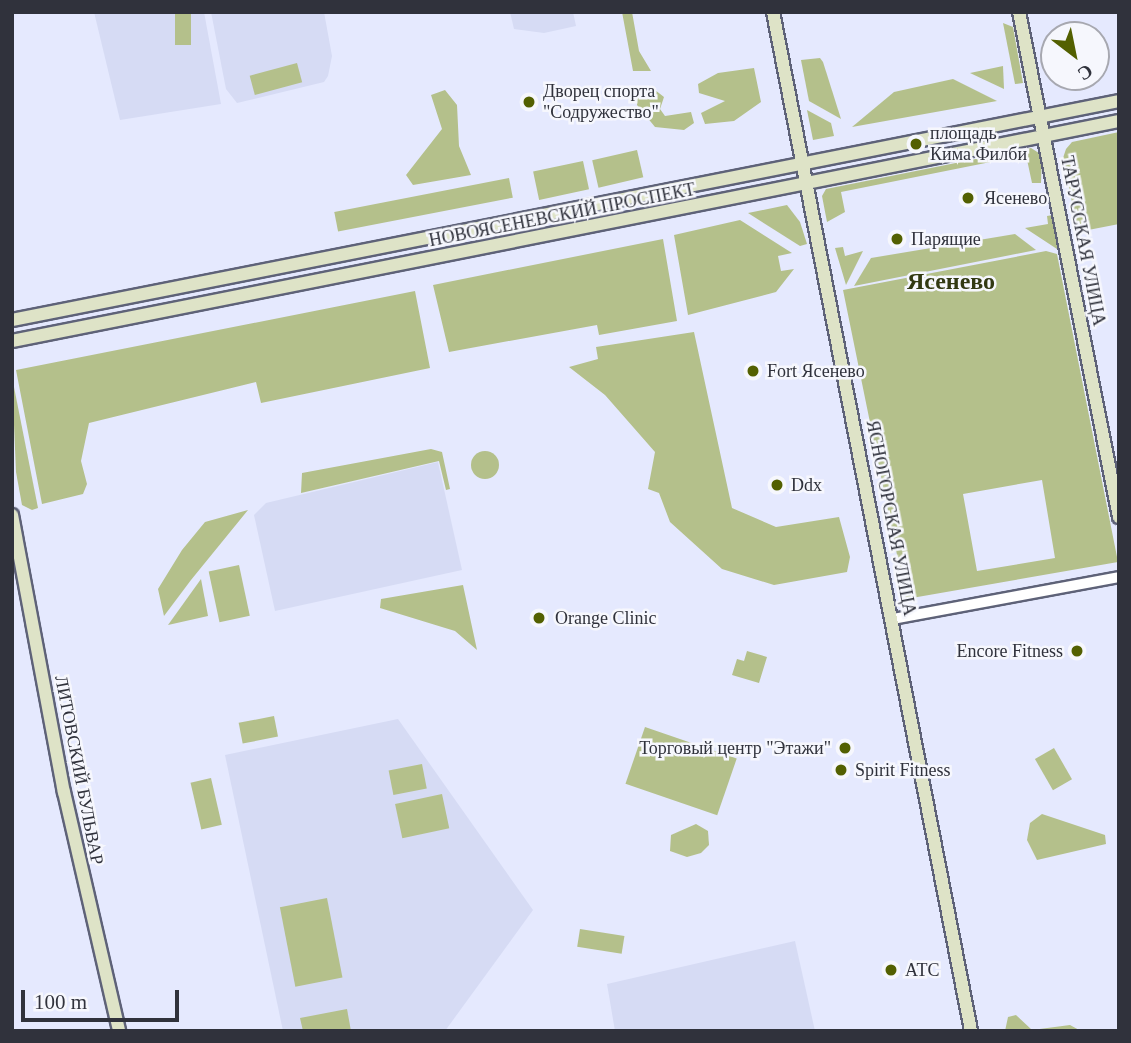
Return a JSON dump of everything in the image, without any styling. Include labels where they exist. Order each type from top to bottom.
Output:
[{"type":"main road","name":"ЯСНОГОРСКАЯ УЛИЦА","points":[[772,12],[808,183],[971,1031]]},
{"type":"main road","name":"ТАРУССКАЯ УЛИЦА","points":[[1019,12],[1119,517]]},
{"type":"main road","name":"НОВОЯСЕНЕВСКИЙ ПРОСПЕКТ","points":[[12,320],[1119,101]]},
{"type":"main road","name":"НОВОЯСЕНЕВСКИЙ ПРОСПЕКТ","points":[[12,341],[1119,121]]},
{"type":"main road","name":"ЛИТОВСКИЙ БУЛЬВАР","points":[[12,515],[64,792],[119,1031]]},
{"type":"street","points":[[893,620],[1119,578]]},
{"type":"shaded area","points":[[94,12],[204,12],[221,104],[120,120]]},
{"type":"shaded area","points":[[211,12],[324,12],[332,56],[328,76],[324,82],[237,103],[226,89]]},
{"type":"shaded area","points":[[510,12],[573,12],[576,26],[544,33],[514,29]]},
{"type":"shaded area","points":[[438,462],[462,570],[275,611],[254,515],[266,503]]},
{"type":"shaded area","points":[[398,719],[533,910],[445,1031],[283,1031],[225,755]]},
{"type":"shaded area","points":[[795,941],[815,1031],[615,1031],[607,984]]},
{"type":"green space","points":[[175,12],[191,12],[191,45],[175,45]]},
{"type":"green space","points":[[622,12],[632,12],[639,51],[651,71],[633,71]]},
{"type":"green space","points":[[1003,23],[1013,27],[1023,83],[1015,84]]},
{"type":"green space","points":[[820,58],[841,119],[809,101],[801,60]]},
{"type":"green space","points":[[297,63],[302,82],[255,95],[250,76]]},
{"type":"green space","points":[[1003,66],[1004,89],[970,73]]},
{"type":"green space","points":[[754,68],[761,102],[734,121],[705,124],[701,113],[725,101],[699,93],[698,84],[718,73]]},
{"type":"green space","points":[[953,79],[997,101],[852,127],[894,92]]},
{"type":"green space","points":[[445,90],[457,105],[459,146],[471,175],[413,185],[406,175],[442,129],[431,95]]},
{"type":"green space","points":[[655,90],[664,97],[660,109],[665,116],[691,112],[694,123],[684,130],[655,127],[637,105],[638,95]]},
{"type":"green space","points":[[807,110],[831,123],[834,136],[813,140]]},
{"type":"green space","points":[[1119,132],[1119,224],[1078,232],[1063,158],[1066,149],[1072,142]]},
{"type":"green space","points":[[1031,148],[1042,155],[1041,183],[1032,183],[1026,155],[841,192],[845,212],[827,222],[822,196],[826,189]]},
{"type":"green space","points":[[637,150],[643,177],[598,188],[592,160]]},
{"type":"green space","points":[[583,161],[589,189],[539,200],[533,172]]},
{"type":"green space","points":[[509,178],[513,198],[338,232],[334,212]]},
{"type":"green space","points":[[787,205],[800,222],[807,244],[800,246],[748,213]]},
{"type":"green space","points":[[1053,215],[1060,244],[1057,249],[1025,228],[1048,224],[1047,216]]},
{"type":"green space","points":[[740,220],[792,253],[778,256],[781,271],[794,269],[776,292],[688,315],[674,235]]},
{"type":"green space","points":[[1015,234],[1036,250],[854,286],[871,258]]},
{"type":"green space","points":[[663,239],[677,321],[599,335],[597,325],[449,352],[433,285]]},
{"type":"green space","points":[[843,247],[845,256],[863,251],[846,285],[835,248]]},
{"type":"green space","points":[[1046,251],[1057,254],[1118,562],[906,599],[843,290]],"holes":[[[1042,480],[1055,558],[977,571],[963,494]]]},
{"type":"green space","points":[[415,291],[430,368],[261,403],[256,382],[89,423],[81,461],[87,484],[83,494],[42,504],[16,370]]},
{"type":"green space","points":[[694,332],[732,508],[776,527],[839,517],[850,557],[847,572],[774,585],[722,569],[670,522],[659,493],[648,489],[655,452],[605,395],[569,367],[598,359],[596,347]]},
{"type":"green space","points":[[12,377],[38,508],[32,510],[22,505],[16,472]]},
{"type":"green space","points":[[431,449],[442,452],[450,489],[446,490],[439,461],[301,493],[302,473]]},
{"type":"green space","points":[[485,451],[495,455],[499,465],[495,475],[485,479],[475,475],[471,465],[475,455]]},
{"type":"green space","points":[[248,510],[164,616],[158,589],[182,550],[205,522]]},
{"type":"green space","points":[[239,565],[250,616],[219,622],[209,571]]},
{"type":"green space","points":[[201,579],[208,616],[168,625]]},
{"type":"green space","points":[[463,585],[477,650],[455,631],[380,608],[381,599]]},
{"type":"green space","points":[[747,651],[767,657],[759,683],[732,675],[737,659],[744,661]]},
{"type":"green space","points":[[274,716],[278,737],[243,743],[239,723]]},
{"type":"green space","points":[[645,727],[737,759],[717,815],[625,784]]},
{"type":"green space","points":[[1054,748],[1072,779],[1053,790],[1035,759]]},
{"type":"green space","points":[[422,764],[427,789],[393,795],[389,770]]},
{"type":"green space","points":[[211,778],[222,825],[201,829],[191,783]]},
{"type":"green space","points":[[442,794],[449,828],[402,838],[395,804]]},
{"type":"green space","points":[[1042,814],[1105,835],[1106,844],[1037,860],[1027,840],[1030,823]]},
{"type":"green space","points":[[696,824],[708,831],[709,845],[701,853],[687,857],[670,851],[671,835]]},
{"type":"green space","points":[[327,898],[342,978],[295,987],[280,907]]},
{"type":"green space","points":[[580,929],[624,936],[622,954],[577,947]]},
{"type":"green space","points":[[347,1009],[351,1031],[303,1031],[300,1018]]},
{"type":"green space","points":[[1016,1015],[1032,1030],[1070,1025],[1081,1031],[1005,1031],[1008,1017]]},
{"type":"place","name":"Дворец спорта \"Содружество\"","points":[[529,102]]},
{"type":"place","name":"площадь Кима Филби","points":[[916,144]]},
{"type":"place","name":"Ясенево","points":[[968,198]]},
{"type":"place","name":"Парящие","points":[[897,239]]},
{"type":"place","name":"Fort Ясенево","points":[[753,371]]},
{"type":"place","name":"Ddx","points":[[777,485]]},
{"type":"place","name":"Orange Clinic","points":[[539,618]]},
{"type":"place","name":"Encore Fitness","points":[[1077,651]]},
{"type":"place","name":"Торговый центр \"Этажи\"","points":[[845,748]]},
{"type":"place","name":"Spirit Fitness","points":[[841,770]]},
{"type":"place","name":"АТС","points":[[891,970]]},
{"type":"district","name":"Ясенево","points":[[951,282]]}]
